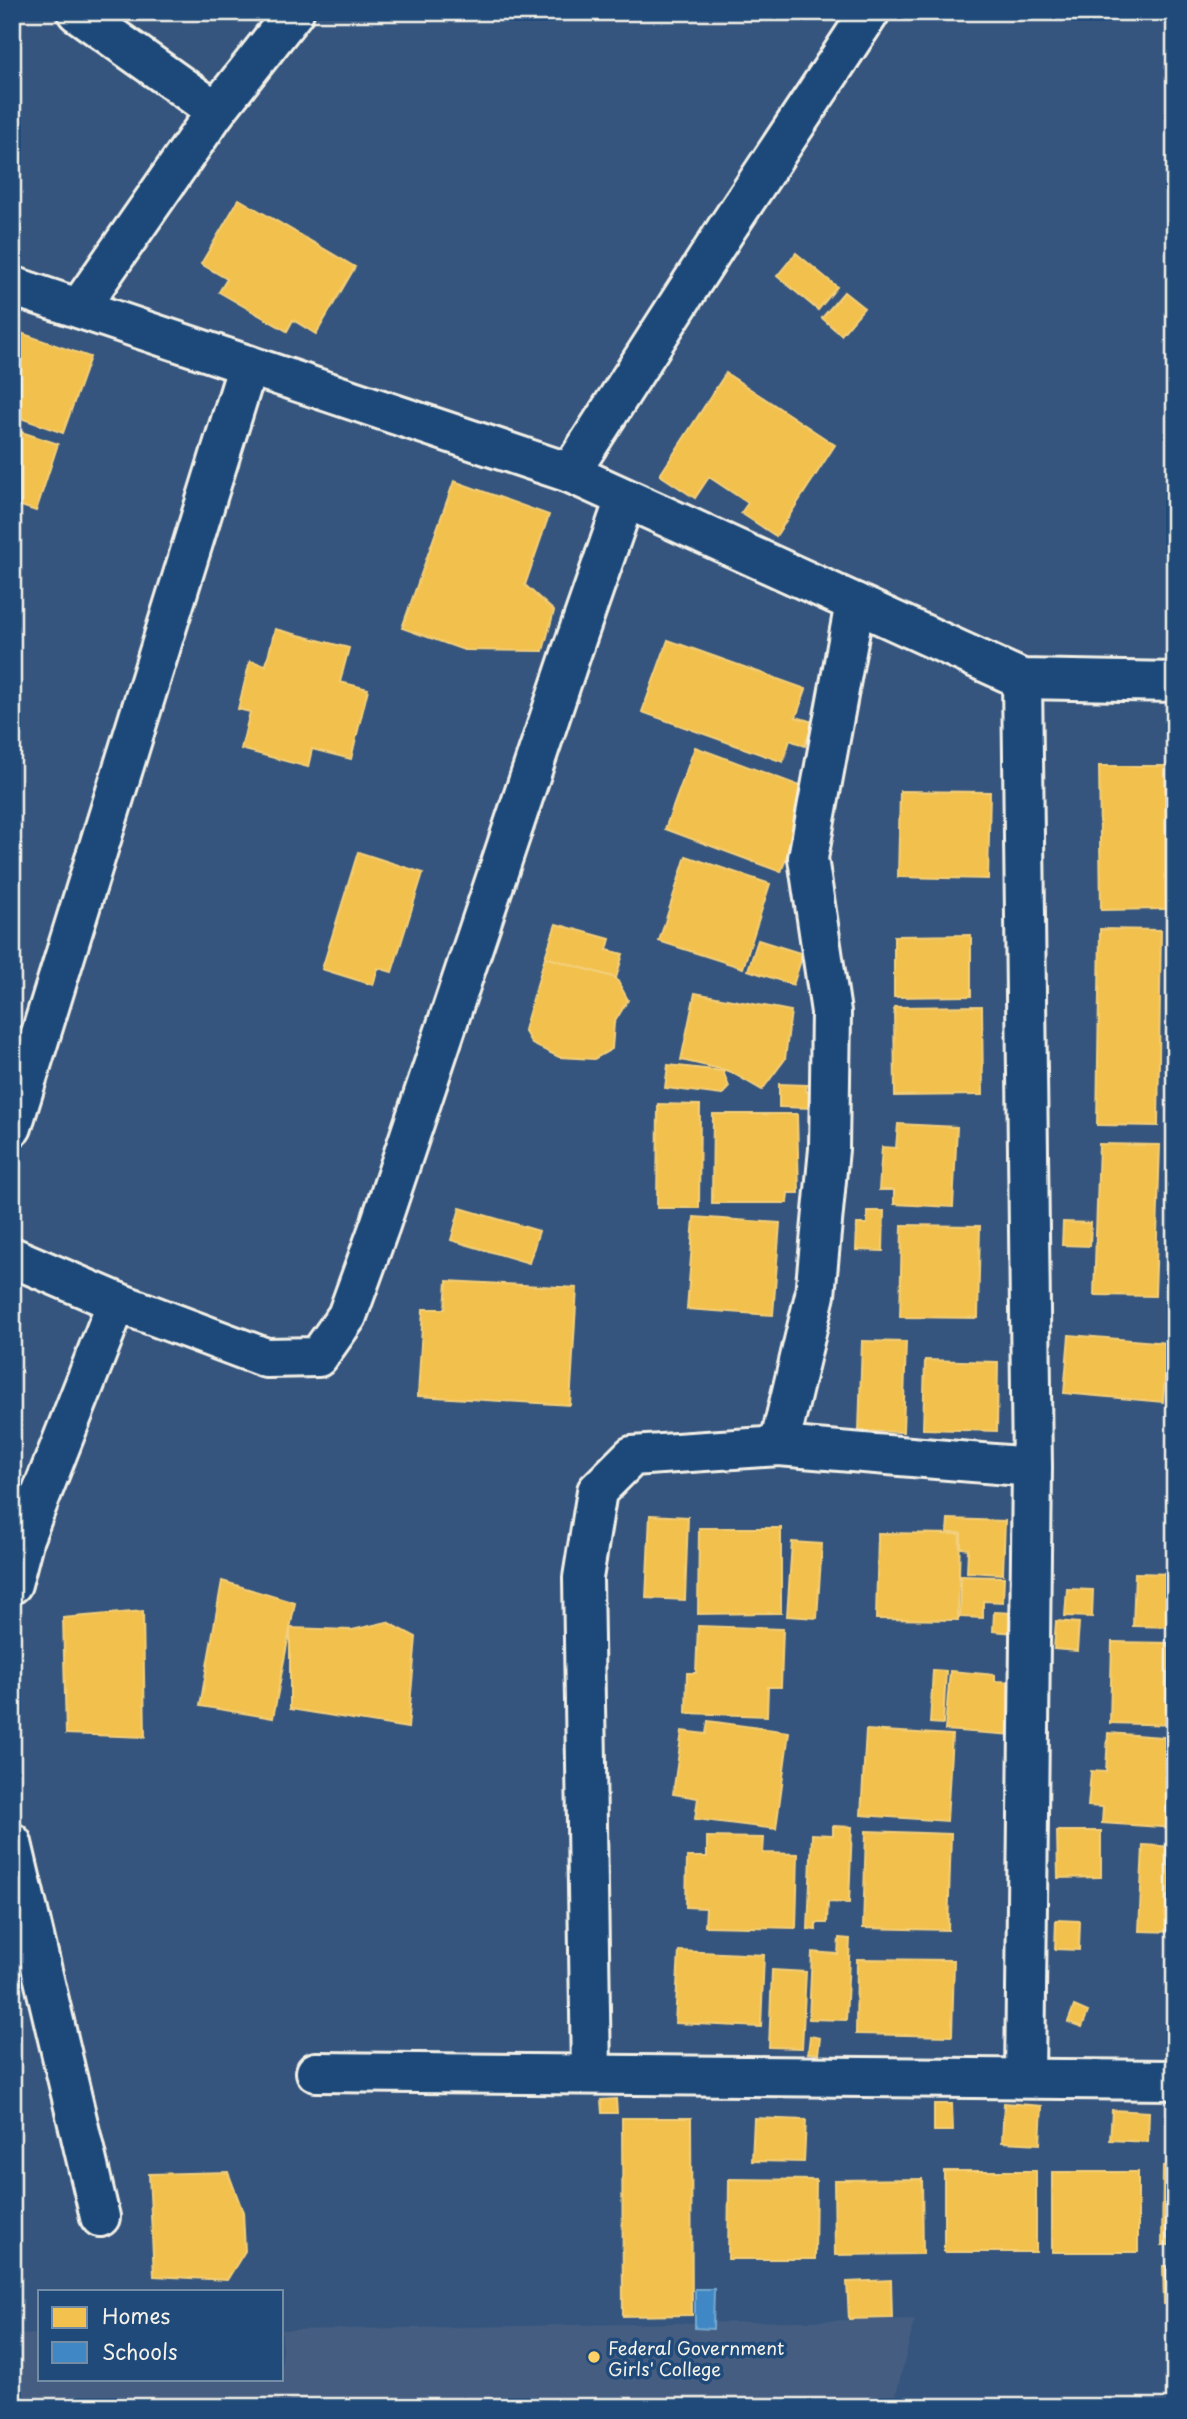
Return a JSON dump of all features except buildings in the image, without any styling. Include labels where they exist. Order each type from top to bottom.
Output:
[{"type":"street","points":[[79,308],[216,111],[294,12]]},
{"type":"street","points":[[570,473],[870,12]]},
{"type":"street","points":[[78,13],[216,111]]},
{"type":"street","points":[[12,286],[570,473],[1022,679],[1175,682]]},
{"type":"street","points":[[12,1127],[248,365]]},
{"type":"street","points":[[12,1257],[117,1302],[266,1358],[318,1357],[346,1316],[380,1225],[625,499]]},
{"type":"street","points":[[779,1446],[815,1295],[829,1149],[831,1012],[808,858],[855,603]]},
{"type":"street","points":[[1022,679],[1032,1467],[1024,2078]]},
{"type":"street","points":[[12,1584],[24,1538],[117,1302]]},
{"type":"street","points":[[591,2073],[583,1578],[597,1491],[632,1456],[779,1446],[1032,1467]]},
{"type":"street","points":[[12,1843],[100,2217]]},
{"type":"street","points":[[316,2071],[1175,2080]]},
{"type":"shaded area","name":"Federal Government Girls' College","points":[[915,2319],[893,2407],[12,2407],[12,2335],[38,2334],[38,2380],[284,2380],[284,2330]]},
{"type":"place","name":"Federal Government Girls' College","points":[[594,2357]]}]
